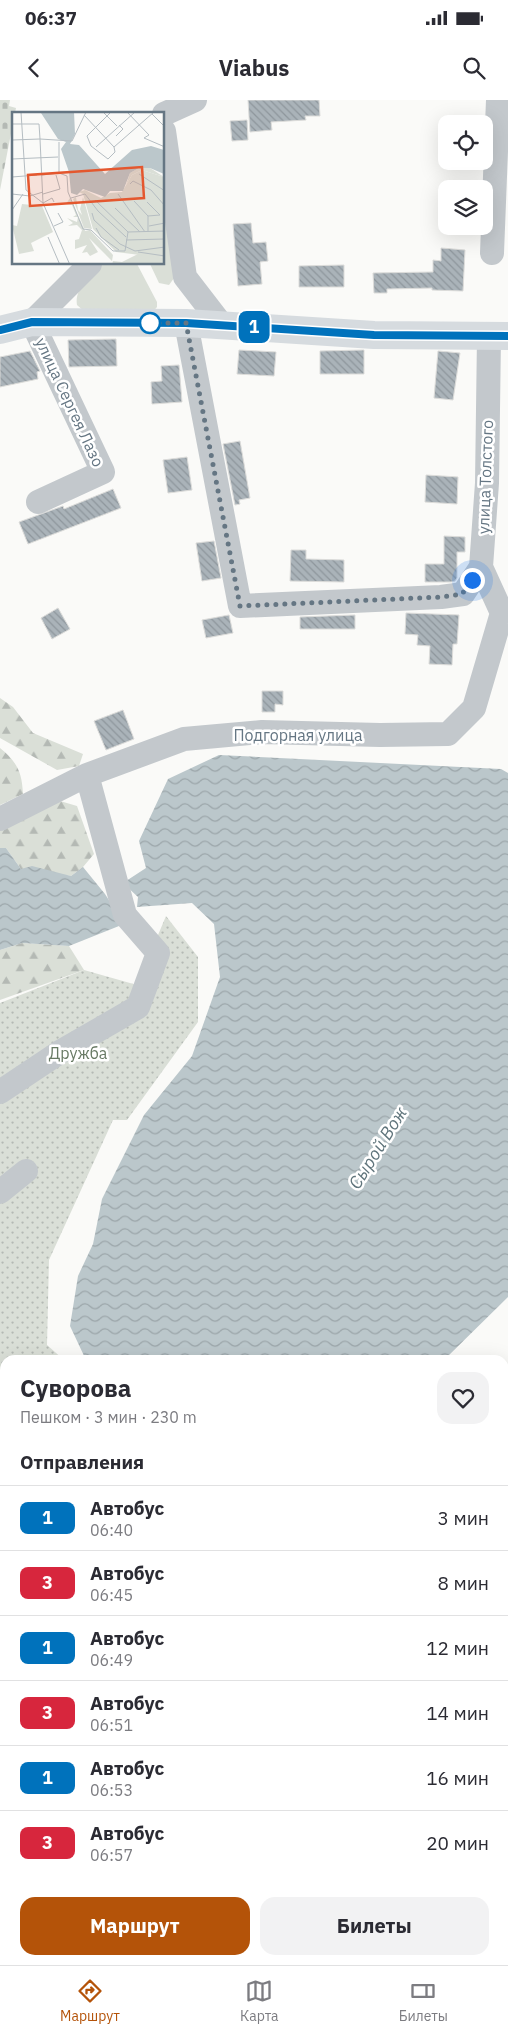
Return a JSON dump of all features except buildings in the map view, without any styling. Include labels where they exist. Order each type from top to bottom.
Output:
[{"type":"main road","points":[[0,330],[32,322],[186,323],[374,335],[498,336]]},
{"type":"street","points":[[165,113],[195,100]]},
{"type":"street","points":[[492,253],[498,100]]},
{"type":"street","points":[[165,139],[185,277],[222,326]]},
{"type":"street","points":[[32,322],[89,265]]},
{"type":"street","name":"улица Сергея Лазо","points":[[32,322],[103,472],[38,502]]},
{"type":"street","points":[[186,323],[240,606],[441,597],[462,594],[481,567]]},
{"type":"street","name":"улица Толстого","points":[[498,336],[481,567],[505,613]]},
{"type":"street","name":"Подгорная улица","points":[[0,818],[87,776],[184,739],[262,732],[380,735],[448,734],[474,708],[505,613]]},
{"type":"street","points":[[0,1092],[60,1052],[138,1008],[158,953],[125,915],[87,776]]},
{"type":"street","points":[[0,1192],[26,1171]]},
{"type":"green space","points":[[0,100],[10,100],[9,106],[16,108],[15,112],[12,112],[12,128],[0,190]]},
{"type":"green space","points":[[165,184],[177,274],[169,285],[159,283],[150,265],[165,265]]},
{"type":"green space","points":[[101,265],[138,265],[157,302],[157,307],[150,315],[85,312],[77,305],[77,299],[81,287]]},
{"type":"green space","points":[[0,698],[13,707],[33,733],[83,754],[79,766],[57,770],[0,738]]},
{"type":"green space","points":[[0,748],[18,768],[23,794],[0,805]]},
{"type":"green space","points":[[60,801],[77,806],[94,854],[83,867],[71,876],[21,869],[6,848],[0,848],[0,828]]},
{"type":"green space","name":"Дружба","points":[[166,916],[198,957],[198,1022],[127,1120],[113,1120],[49,1260],[47,1345],[58,1355],[0,1355],[0,1003],[84,970],[137,985]]},
{"type":"green space","points":[[22,943],[69,946],[84,970],[0,1000],[0,950]]},
{"type":"water","name":"Сырой Вож","points":[[219,755],[501,769],[508,773],[508,1297],[449,1355],[84,1355],[70,1326],[78,1276],[93,1244],[102,1199],[144,1115],[192,1056],[220,977],[214,924],[192,903],[137,907],[138,897],[123,883],[146,868],[139,841],[168,779]]},
{"type":"water","points":[[0,848],[6,848],[21,869],[32,866],[71,876],[83,867],[105,894],[124,924],[69,946],[22,943],[0,950]]},
{"type":"bus line","name":"1","points":[[0,330],[32,322],[186,323],[374,335],[508,336]]},
{"type":"route","points":[[150,323],[186,323],[240,606],[441,597],[462,594],[472,580]]}]
